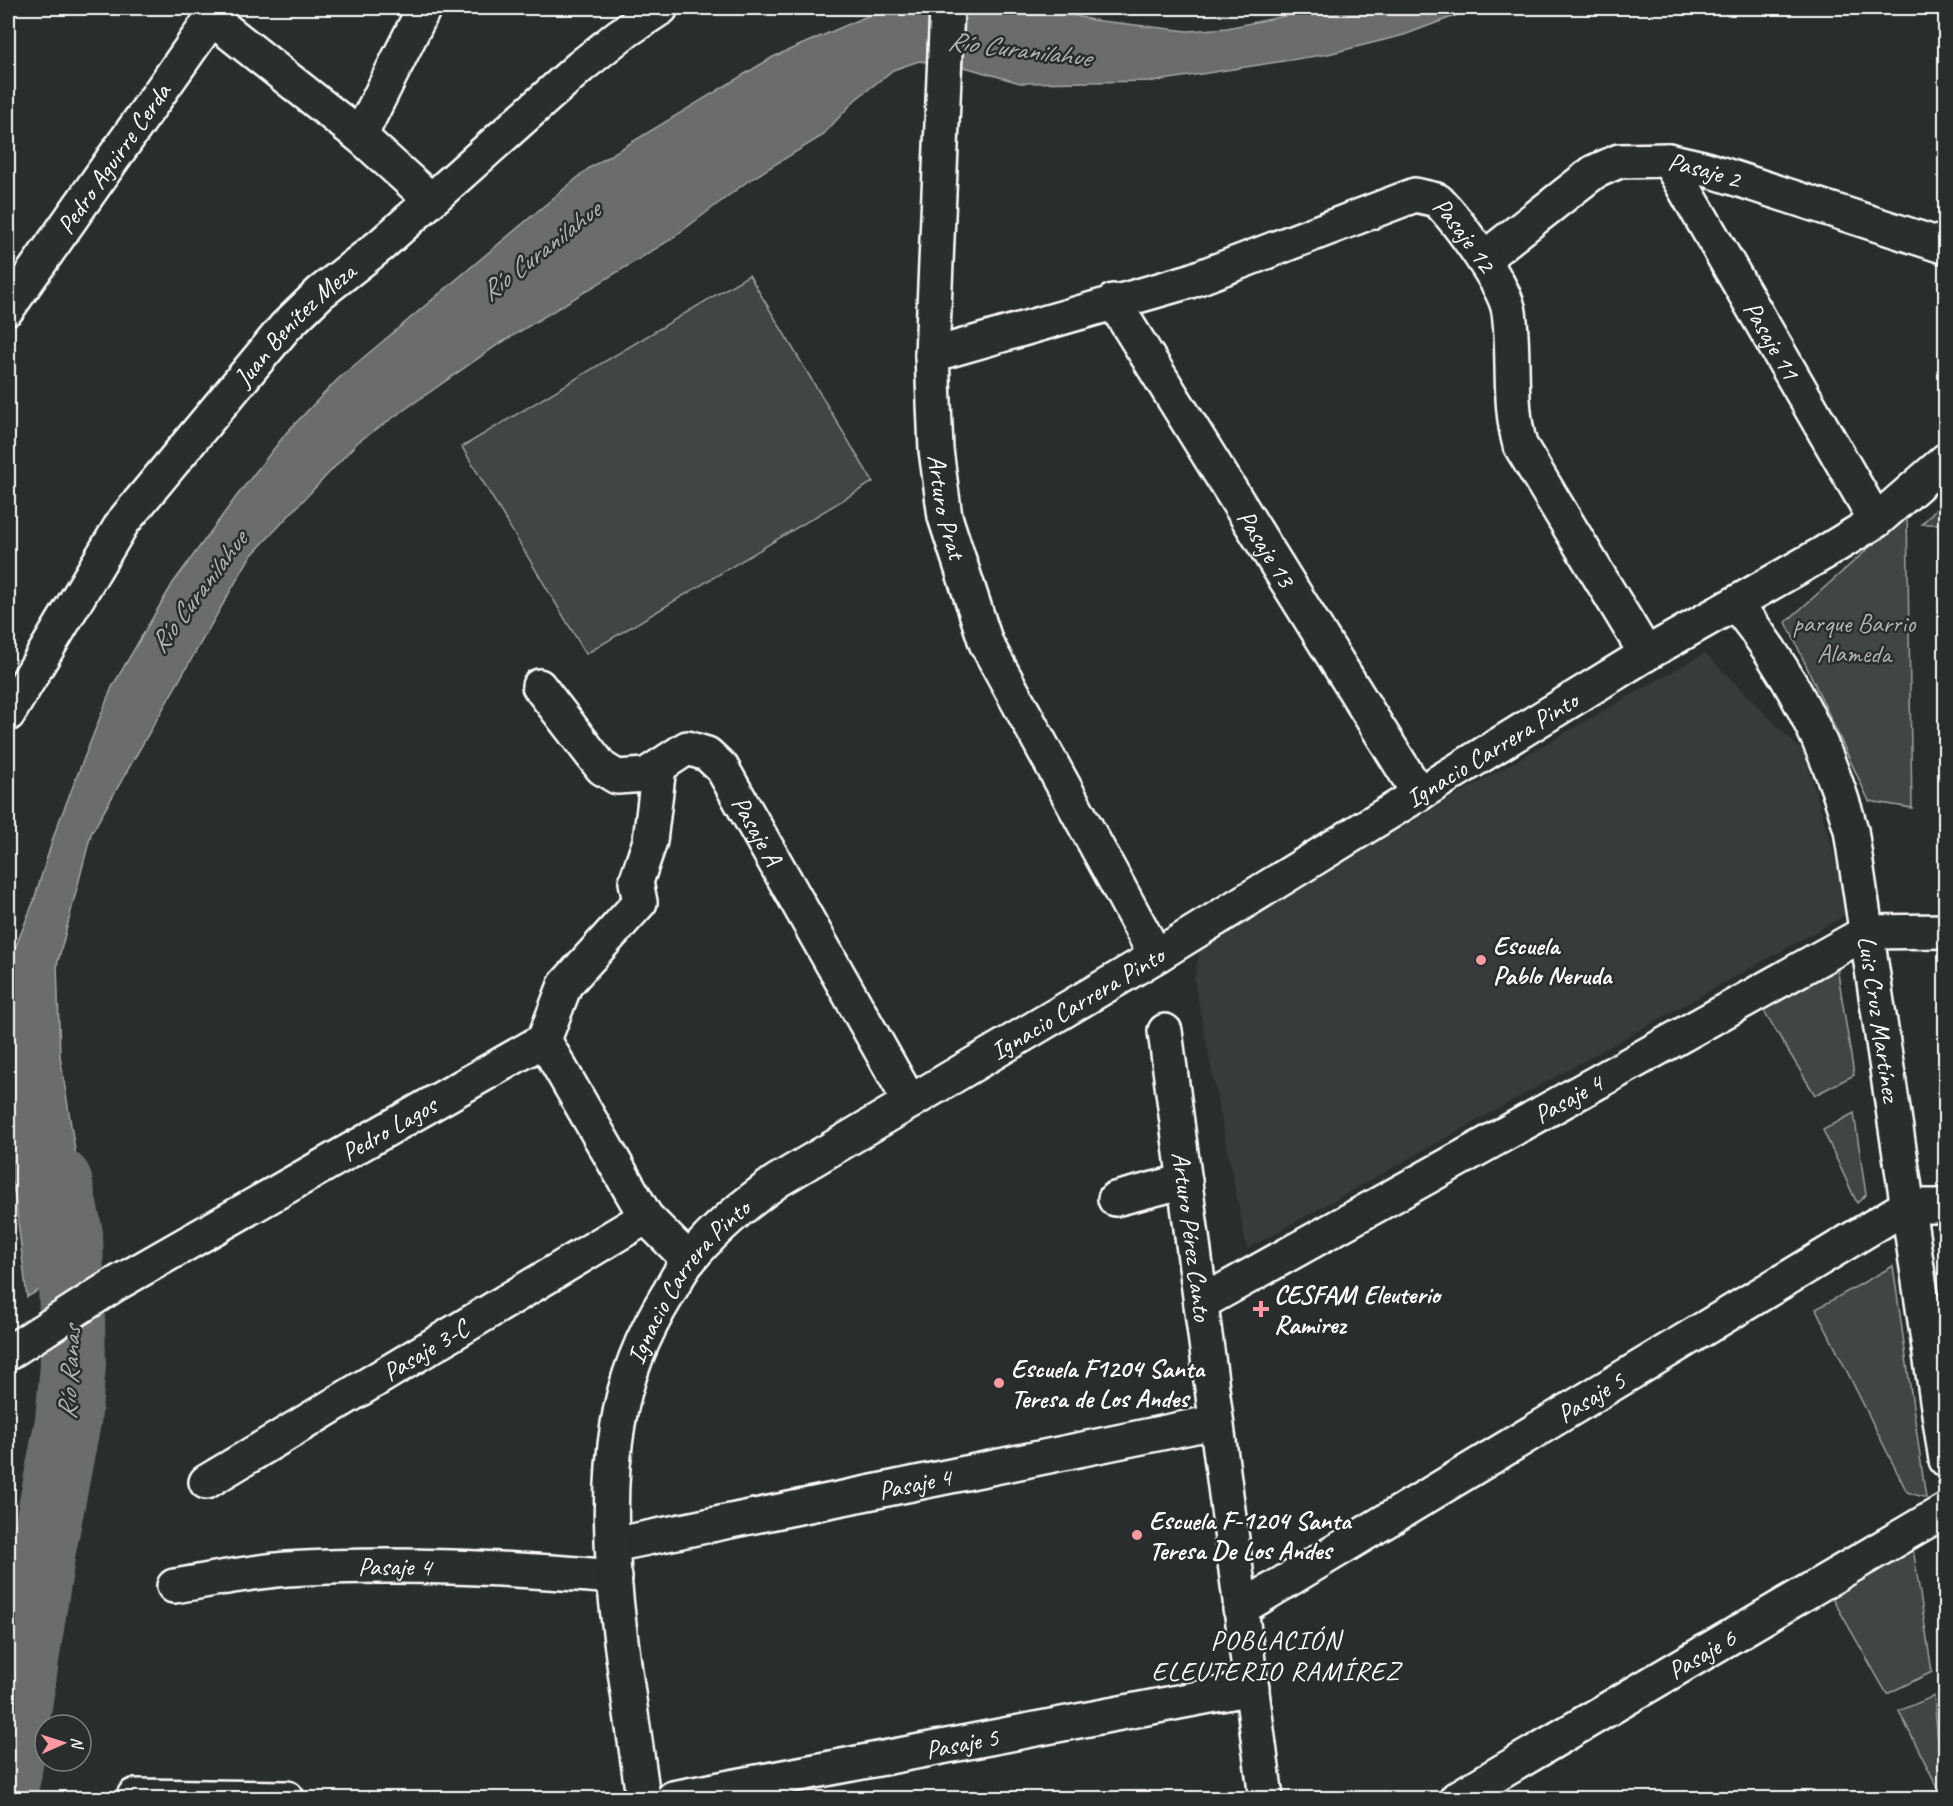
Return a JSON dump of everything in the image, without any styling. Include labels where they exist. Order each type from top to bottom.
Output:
[{"type":"street","points":[[360,136],[424,8]]},
{"type":"street","name":"Juan Benítez Meza","points":[[8,714],[123,522],[285,327],[320,293],[381,245],[580,67],[620,35],[661,8]]},
{"type":"street","name":"Arturo Prat","points":[[947,8],[932,355],[936,450],[945,517],[986,643],[1156,956]]},
{"type":"street","points":[[215,13],[360,136],[431,200]]},
{"type":"street","name":"Pedro Aguirre Cerda","points":[[8,308],[215,13]]},
{"type":"street","name":"Pasaje 2","points":[[1483,259],[1594,172],[1619,161],[1668,160],[1703,168],[1946,247]]},
{"type":"street","name":"Pasaje 11","points":[[1668,160],[1876,521]]},
{"type":"street","name":"Pasaje 12","points":[[932,355],[1113,301],[1190,281],[1415,195],[1437,200],[1483,259],[1508,309],[1514,422],[1520,445],[1646,654]]},
{"type":"street","name":"Pasaje 13","points":[[1113,301],[1419,794]]},
{"type":"street","name":"Ignacio Carrera Pinto","points":[[643,1798],[615,1577],[613,1472],[618,1423],[644,1337],[689,1260],[741,1207],[777,1181],[1156,956],[1646,654],[1876,521],[1946,460]]},
{"type":"street","name":"Luis Cruz Martínez","points":[[1736,604],[1787,674],[1817,732],[1837,780],[1853,841],[1946,1460]]},
{"type":"street","name":"Pasaje A","points":[[539,686],[602,768],[617,777],[646,775],[687,748],[707,754],[722,768],[910,1102]]},
{"type":"street","points":[[658,767],[650,841],[636,882],[640,902],[566,985],[544,1040],[646,1217],[689,1260]]},
{"type":"street","name":"Pasaje 4","points":[[1201,1303],[1867,932],[1946,931]]},
{"type":"street","name":"Arturo Pérez Canto","points":[[1165,1031],[1266,1798]]},
{"type":"street","name":"Pedro Lagos","points":[[14,1350],[114,1285],[544,1040]]},
{"type":"street","points":[[1115,1199],[1185,1180]]},
{"type":"street","points":[[1907,1206],[1946,1206]]},
{"type":"street","name":"Pasaje 5","points":[[1240,1609],[1907,1206]]},
{"type":"street","name":"Pasaje 3-C","points":[[206,1482],[646,1217]]},
{"type":"street","name":"Pasaje 4","points":[[613,1545],[1215,1422]]},
{"type":"street","name":"Pasaje 6","points":[[1457,1798],[1946,1510]]},
{"type":"street","name":"Pasaje 4","points":[[174,1586],[285,1570],[372,1566],[501,1568],[615,1577]]},
{"type":"street","name":"Pasaje 5","points":[[673,1798],[1252,1688]]},
{"type":"street","points":[[134,1796],[287,1798]]},
{"type":"shaded area","name":"Escuela Pablo Neruda","points":[[1705,653],[1804,753],[1851,912],[1247,1249],[1194,980],[1202,940]]},
{"type":"green space","points":[[749,275],[873,482],[586,654],[462,447]]},
{"type":"green space","points":[[1945,499],[1945,524],[1922,524]]},
{"type":"green space","name":"parque Barrio Alameda","points":[[1907,514],[1912,808],[1869,801],[1786,622]]},
{"type":"green space","points":[[1837,967],[1854,1075],[1815,1095],[1761,1006]]},
{"type":"green space","points":[[1854,1113],[1866,1195],[1857,1203],[1823,1130]]},
{"type":"green space","points":[[1893,1266],[1926,1498],[1907,1492],[1816,1309]]},
{"type":"green space","points":[[1913,1548],[1932,1672],[1887,1694],[1829,1592]]},
{"type":"green space","points":[[1934,1696],[1943,1798],[1899,1711]]},
{"type":"water","name":"Río Curanilahue","points":[[903,8],[1046,8],[1092,20],[1188,31],[1227,28],[1324,8],[1476,8],[1404,35],[1328,54],[1157,81],[1020,83],[968,68],[919,61],[893,70],[855,100],[822,136],[748,181],[670,240],[496,346],[358,442],[250,557],[91,834],[57,965],[60,1056],[81,1188],[86,1263],[27,1297],[15,1196],[8,1167],[8,966],[33,903],[55,832],[112,687],[173,583],[287,432],[338,379],[589,168],[773,57],[879,11]]},
{"type":"waterway","name":"Río Ranas","points":[[8,1777],[43,1550],[68,1421],[73,1365],[70,1234],[59,1181]]},
{"type":"place","name":"Escuela Pablo Neruda","points":[[1481,960]]},
{"type":"place","name":"CESFAM Eleuterio Ramirez","points":[[1261,1309]]},
{"type":"place","name":"Escuela F1204 Santa Teresa de Los Andes","points":[[999,1383]]},
{"type":"place","name":"Escuela F-1204 Santa Teresa De Los Andes","points":[[1137,1535]]},
{"type":"district","name":"POBLACIÓN ELEUTERIO RAMÍREZ","points":[[1276,1656]]}]
